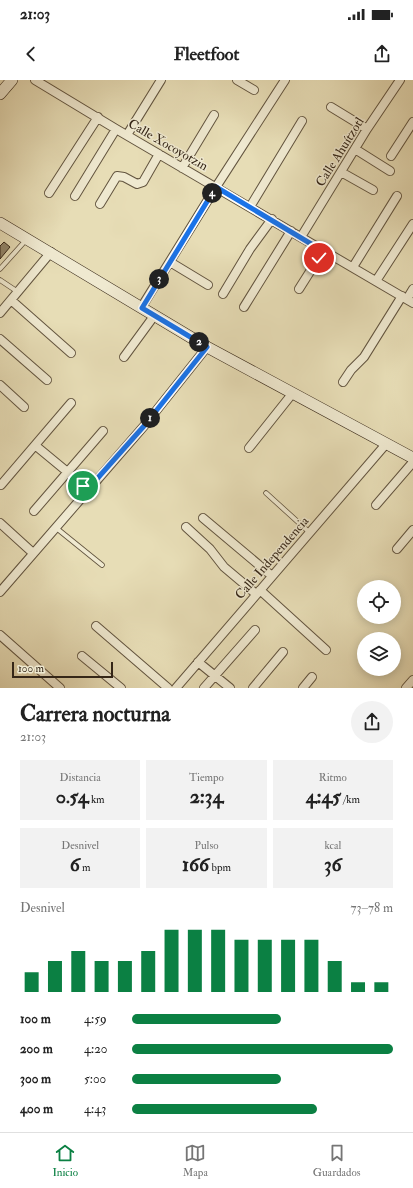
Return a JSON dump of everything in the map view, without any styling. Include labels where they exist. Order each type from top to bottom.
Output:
[{"type":"main road","points":[[0,94],[12,80]]},
{"type":"main road","points":[[3,226],[28,238],[207,347],[413,458]]},
{"type":"street","name":"Calle Xocoyotzin","points":[[35,80],[407,300]]},
{"type":"street","points":[[127,135],[161,80]]},
{"type":"street","points":[[236,80],[254,90]]},
{"type":"street","points":[[142,308],[216,187],[285,80]]},
{"type":"street","name":"Calle Ahuítzotl","points":[[301,237],[367,129],[400,80]]},
{"type":"street","points":[[331,107],[367,129]]},
{"type":"street","points":[[182,168],[214,115]]},
{"type":"street","points":[[50,193],[98,117]]},
{"type":"street","points":[[250,207],[302,122]]},
{"type":"street","points":[[391,156],[413,122]]},
{"type":"street","points":[[75,196],[116,129]]},
{"type":"street","points":[[355,149],[390,171]]},
{"type":"street","points":[[100,204],[117,176],[124,177],[137,184],[143,182],[160,154]]},
{"type":"street","points":[[341,172],[373,190]]},
{"type":"street","points":[[353,267],[398,196]]},
{"type":"street","points":[[223,294],[250,248],[272,219]]},
{"type":"street","points":[[376,281],[413,224]]},
{"type":"street","points":[[244,307],[291,231]]},
{"type":"street","points":[[299,290],[323,251]]},
{"type":"street","points":[[0,313],[51,252]]},
{"type":"street","points":[[170,262],[208,285]]},
{"type":"street","points":[[343,382],[407,300],[413,289]]},
{"type":"street","points":[[11,300],[71,353]]},
{"type":"street","points":[[124,357],[154,316]]},
{"type":"street","points":[[0,339],[48,380]]},
{"type":"street","points":[[0,592],[144,426],[207,347]]},
{"type":"street","points":[[0,385],[24,407]]},
{"type":"street","points":[[249,448],[292,394]]},
{"type":"street","points":[[1,485],[36,446],[71,403]]},
{"type":"street","points":[[34,511],[103,431]]},
{"type":"street","name":"Calle Independencia","points":[[176,688],[386,444]]},
{"type":"street","points":[[36,446],[88,489]]},
{"type":"street","points":[[376,505],[413,462]]},
{"type":"street","points":[[203,518],[272,576]]},
{"type":"street","points":[[0,523],[34,554]]},
{"type":"street","points":[[186,527],[210,549],[224,567],[258,592],[326,650]]},
{"type":"street","points":[[397,549],[413,530]]},
{"type":"street","points":[[96,626],[168,688]]},
{"type":"street","points":[[204,688],[255,630]]},
{"type":"street","points":[[0,635],[60,688]]},
{"type":"street","points":[[253,688],[281,651],[290,658]]},
{"type":"street","points":[[82,656],[120,688]]},
{"type":"street","points":[[198,662],[230,688]]},
{"type":"street","points":[[303,688],[312,677]]},
{"type":"street","points":[[406,688],[413,680]]},
{"type":"lane","points":[[0,269],[28,238]]},
{"type":"lane","points":[[0,280],[18,292]]},
{"type":"lane","points":[[266,493],[310,532]]},
{"type":"lane","points":[[55,527],[102,565]]},
{"type":"building","points":[[4,242],[10,247],[0,259],[0,246]]},
{"type":"route","points":[[83,486],[88,489],[144,426],[207,347],[142,308],[216,187],[272,219],[323,251],[319,258]]}]
